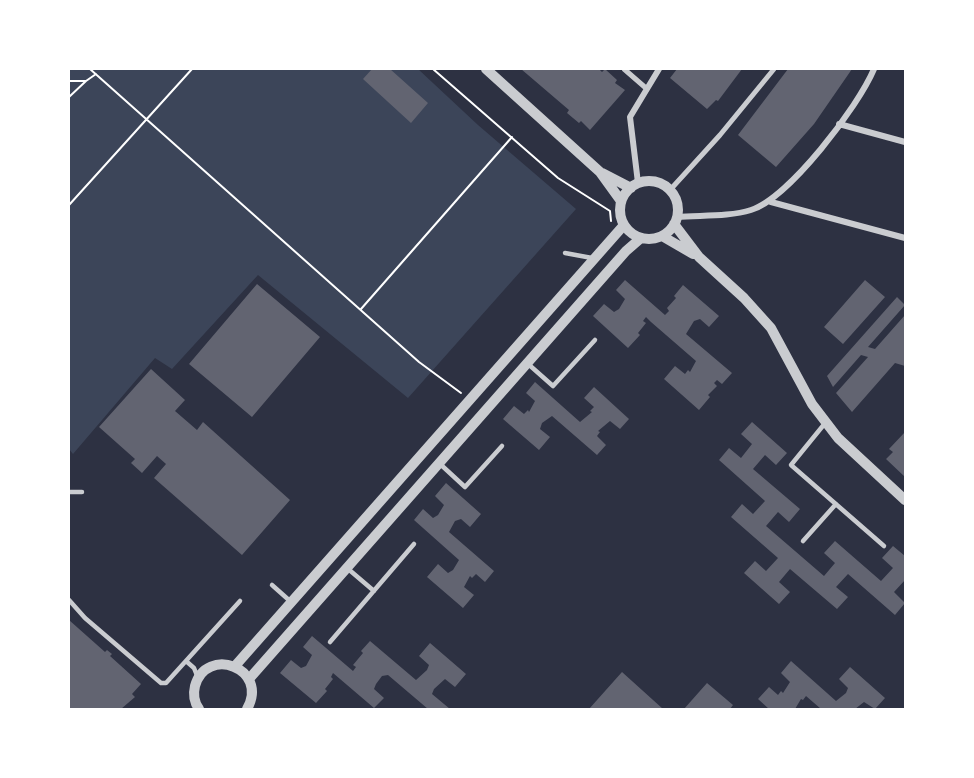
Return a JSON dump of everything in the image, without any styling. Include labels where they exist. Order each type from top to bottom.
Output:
[{"type":"street","points":[[486,69],[600,172],[621,201]]},
{"type":"street","points":[[624,69],[646,89]]},
{"type":"street","points":[[641,238],[624,225],[620,210],[621,201],[634,185],[630,117],[659,69]]},
{"type":"street","points":[[670,190],[720,135],[774,69]]},
{"type":"street","points":[[675,221],[749,211],[771,201],[816,154],[866,87],[874,69]]},
{"type":"street","points":[[839,124],[905,142]]},
{"type":"street","points":[[600,172],[634,185],[655,182],[670,190],[677,203],[675,221],[662,236]]},
{"type":"street","points":[[771,201],[905,238]]},
{"type":"street","points":[[675,221],[699,257]]},
{"type":"street","points":[[235,666],[624,225]]},
{"type":"street","points":[[249,679],[626,250],[641,238],[662,236],[699,257],[744,298],[771,328],[812,404],[838,438],[905,500]]},
{"type":"street","points":[[196,708],[194,690],[199,672],[221,664],[235,666],[249,679],[251,706]]},
{"type":"lane","points":[[565,253],[595,259]]},
{"type":"lane","points":[[527,363],[553,386],[595,340]]},
{"type":"lane","points":[[826,422],[791,465],[884,546]]},
{"type":"lane","points":[[439,463],[465,487],[502,446]]},
{"type":"lane","points":[[69,492],[82,492]]},
{"type":"lane","points":[[803,541],[836,504]]},
{"type":"lane","points":[[330,642],[414,544]]},
{"type":"lane","points":[[347,568],[374,591]]},
{"type":"lane","points":[[272,585],[291,602]]},
{"type":"lane","points":[[69,600],[85,618],[161,683],[166,683],[240,601]]},
{"type":"lane","points":[[186,661],[199,672]]},
{"type":"path","points":[[90,69],[419,362],[470,400]]},
{"type":"path","points":[[69,205],[192,69]]},
{"type":"path","points":[[433,69],[558,178],[610,211],[612,224],[607,233],[612,239]]},
{"type":"path","points":[[69,97],[96,74]]},
{"type":"path","points":[[69,81],[86,81]]},
{"type":"path","points":[[361,310],[512,138]]},
{"type":"shaded area","points":[[69,69],[418,69],[478,125],[576,209],[408,398],[258,275],[172,369],[155,358],[73,454],[69,449]]},
{"type":"building","points":[[372,69],[390,69],[428,103],[411,123],[363,79]]},
{"type":"building","points":[[521,69],[599,69],[602,72],[605,69],[617,80],[615,83],[625,90],[590,130],[581,121],[579,123],[567,113],[569,110]]},
{"type":"building","points":[[677,69],[742,69],[718,101],[716,100],[707,109],[670,78]]},
{"type":"building","points":[[788,69],[852,69],[814,124],[776,167],[738,135]]},
{"type":"building","points":[[625,280],[665,315],[669,311],[667,308],[676,298],[674,296],[683,285],[719,316],[709,327],[700,319],[694,321],[686,334],[732,373],[722,384],[717,380],[714,383],[717,386],[699,410],[664,379],[675,366],[685,374],[688,370],[690,372],[696,361],[646,317],[643,321],[646,323],[638,333],[640,335],[628,348],[593,316],[604,304],[614,312],[619,309],[625,299],[616,290]]},
{"type":"building","points":[[865,280],[885,297],[843,344],[824,327]]},
{"type":"building","points":[[257,284],[320,337],[252,417],[189,364]]},
{"type":"building","points":[[897,297],[905,305],[868,347],[875,349],[905,315],[905,366],[895,363],[852,412],[836,393],[868,357],[861,355],[833,387],[827,376]]},
{"type":"building","points":[[151,369],[185,400],[175,411],[197,430],[203,422],[290,500],[242,555],[154,478],[166,464],[157,456],[142,473],[131,463],[135,459],[99,427]]},
{"type":"building","points":[[535,382],[580,422],[592,412],[590,411],[594,407],[584,398],[594,387],[629,419],[620,429],[610,421],[598,431],[600,432],[597,436],[606,445],[597,455],[552,416],[542,423],[540,429],[550,437],[539,450],[503,419],[514,406],[524,414],[528,410],[529,412],[535,401],[526,393]]},
{"type":"building","points":[[752,422],[787,453],[776,465],[765,455],[753,469],[800,509],[789,522],[778,512],[766,526],[824,576],[835,563],[824,553],[835,541],[881,581],[893,568],[882,558],[893,546],[905,556],[905,580],[894,592],[905,603],[895,615],[848,574],[836,587],[848,597],[837,609],[790,569],[779,582],[790,592],[779,604],[744,573],[755,561],[766,571],[778,558],[731,517],[742,504],[753,514],[765,501],[719,460],[729,448],[741,458],[752,444],[741,434]]},
{"type":"building","points":[[905,432],[905,477],[886,459],[893,452],[889,449]]},
{"type":"building","points":[[446,483],[481,514],[470,527],[461,519],[455,521],[449,532],[494,571],[485,582],[476,574],[472,578],[470,576],[464,587],[474,595],[463,608],[427,577],[438,564],[448,573],[453,570],[459,560],[414,520],[423,509],[433,518],[438,515],[444,505],[435,496]]},
{"type":"building","points":[[69,620],[105,652],[107,650],[112,654],[110,656],[141,684],[132,694],[135,697],[121,709],[69,709]]},
{"type":"building","points":[[312,636],[353,671],[356,667],[353,665],[370,641],[416,680],[429,665],[419,656],[430,643],[466,674],[455,687],[445,679],[434,689],[432,694],[450,709],[428,709],[388,675],[382,676],[376,684],[374,689],[384,698],[374,708],[333,673],[331,677],[333,679],[325,689],[327,691],[316,703],[280,673],[291,660],[301,668],[306,666],[312,655],[303,647]]},
{"type":"building","points":[[791,661],[836,701],[846,693],[848,688],[839,679],[850,667],[885,698],[875,709],[864,702],[855,709],[821,709],[806,696],[803,700],[801,699],[795,709],[769,709],[758,699],[769,687],[778,695],[781,691],[783,693],[790,682],[781,673]]},
{"type":"building","points":[[622,672],[663,709],[589,709]]},
{"type":"building","points":[[707,683],[733,705],[730,709],[684,709]]}]
